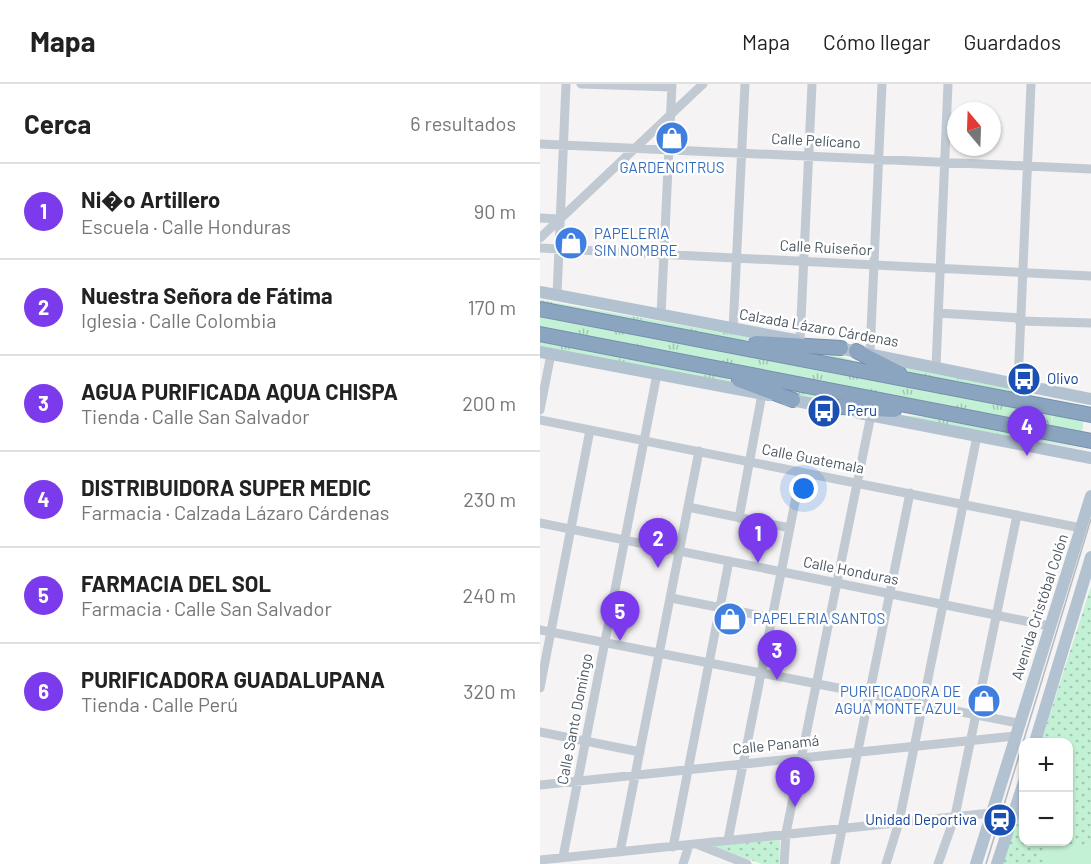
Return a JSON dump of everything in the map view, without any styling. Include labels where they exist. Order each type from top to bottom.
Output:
[{"type":"highway","points":[[540,309],[1091,415]]},
{"type":"highway","points":[[540,334],[1091,442]]},
{"type":"highway","points":[[701,340],[841,348]]},
{"type":"highway","points":[[863,352],[915,381]]},
{"type":"highway","points":[[703,366],[793,400]]},
{"type":"highway","points":[[824,406],[948,414]]},
{"type":"main road","name":"Calzada Lázaro Cárdenas","points":[[540,292],[733,330],[863,352],[1091,399]]},
{"type":"main road","points":[[546,353],[1091,459]]},
{"type":"main road","points":[[1070,394],[1091,408]]},
{"type":"main road","points":[[1061,453],[1082,449],[1091,442]]},
{"type":"main road","name":"Avenida Cristóbal Colón","points":[[976,864],[1018,723],[1091,496]]},
{"type":"main road","points":[[1036,738],[1091,557]]},
{"type":"main road","points":[[997,864],[1020,792]]},
{"type":"street","points":[[557,295],[566,84]]},
{"type":"street","points":[[581,84],[672,86],[661,315]]},
{"type":"street","points":[[540,238],[703,84]]},
{"type":"street","points":[[733,330],[745,84]]},
{"type":"street","points":[[800,341],[812,84]]},
{"type":"street","points":[[863,352],[875,266],[882,84]]},
{"type":"street","points":[[936,367],[948,84]]},
{"type":"street","points":[[1018,383],[1031,84]]},
{"type":"street","name":"Calle Pelícano","points":[[540,144],[1091,169]]},
{"type":"street","points":[[540,218],[559,219]]},
{"type":"street","name":"Calle Ruiseñor","points":[[540,248],[1091,276]]},
{"type":"street","points":[[938,313],[1091,323]]},
{"type":"street","points":[[540,410],[546,353]]},
{"type":"street","name":"Calle Santo Domingo","points":[[563,857],[657,374]]},
{"type":"street","points":[[739,518],[762,394]]},
{"type":"street","points":[[784,864],[786,833],[871,415]]},
{"type":"street","name":"Calle Guatemala","points":[[540,420],[1081,528]]},
{"type":"street","points":[[540,688],[590,430]]},
{"type":"street","points":[[886,864],[899,822],[977,436]]},
{"type":"street","points":[[620,852],[699,451]]},
{"type":"street","points":[[728,840],[801,472]]},
{"type":"street","points":[[835,864],[910,493]]},
{"type":"street","points":[[688,507],[790,528]]},
{"type":"street","points":[[938,864],[955,816],[1017,514]]},
{"type":"street","name":"Calle Honduras","points":[[540,524],[1050,626]]},
{"type":"street","points":[[673,847],[729,561]]},
{"type":"street","points":[[670,598],[773,618]]},
{"type":"street","points":[[540,630],[1018,723]]},
{"type":"street","points":[[540,732],[640,752]]},
{"type":"street","name":"Calle Panamá","points":[[540,784],[1015,736]]},
{"type":"street","points":[[540,860],[991,813]]},
{"type":"street","points":[[693,844],[741,863]]},
{"type":"street","points":[[683,864],[693,844]]},
{"type":"green space","points":[[540,300],[771,341],[699,338],[540,304]]},
{"type":"green space","points":[[540,316],[1052,415],[1050,427],[540,329]]},
{"type":"green space","points":[[540,342],[712,373],[761,392],[540,349]]},
{"type":"green space","points":[[761,349],[828,354],[892,374]]},
{"type":"green space","points":[[890,363],[1009,388],[1058,405],[915,376]]},
{"type":"green space","points":[[749,379],[883,407],[822,404]]},
{"type":"green space","points":[[1055,406],[1083,411],[1083,428],[1075,443],[1048,438]]},
{"type":"green space","points":[[877,413],[945,419],[1089,450]]},
{"type":"green space","points":[[1091,586],[1091,864],[1001,864],[1019,808],[1019,846],[1073,846],[1073,738],[1042,738]]},
{"type":"green space","points":[[780,838],[779,864],[762,864],[713,846]]},
{"type":"green space","points":[[1091,845],[1091,864],[1044,864],[1045,846]]},
{"type":"tram line","points":[[986,864],[1091,519]]},
{"type":"place","name":"GARDENCITRUS","points":[[672,138]]},
{"type":"place","name":"PAPELERIA SIN NOMBRE","points":[[571,243]]},
{"type":"place","name":"Olivo","points":[[1024,379]]},
{"type":"place","name":"Peru","points":[[824,411]]},
{"type":"place","name":"DISTRIBUIDORA SUPER MEDIC","points":[[1027,456]]},
{"type":"place","name":"Ni�o Artillero","points":[[758,563]]},
{"type":"place","name":"Nuestra Señora de Fátima","points":[[658,568]]},
{"type":"place","name":"PAPELERIA SANTOS","points":[[730,619]]},
{"type":"place","name":"FARMACIA DEL SOL","points":[[620,641]]},
{"type":"place","name":"AGUA PURIFICADA AQUA CHISPA","points":[[777,680]]},
{"type":"place","name":"PURIFICADORA DE AGUA MONTE AZUL","points":[[984,701]]},
{"type":"place","name":"PURIFICADORA GUADALUPANA","points":[[795,807]]},
{"type":"place","name":"Unidad Deportiva","points":[[1000,820]]}]
